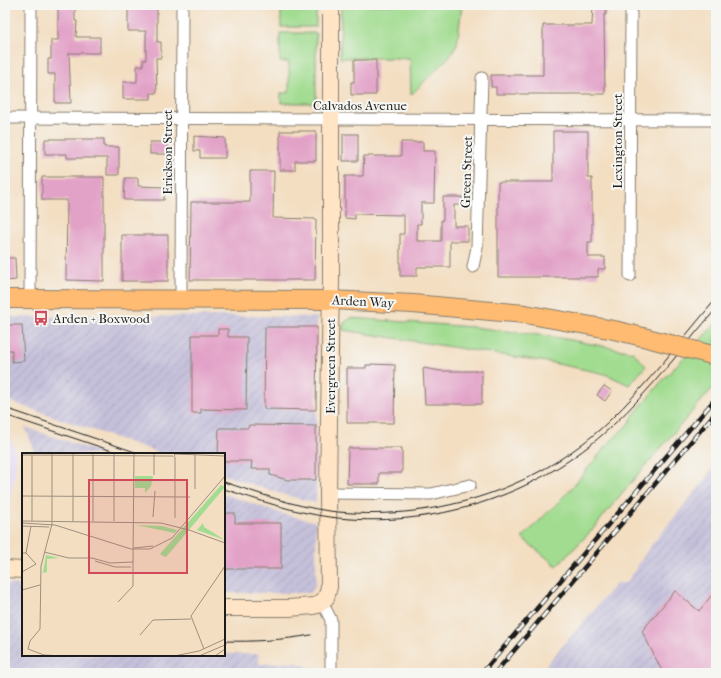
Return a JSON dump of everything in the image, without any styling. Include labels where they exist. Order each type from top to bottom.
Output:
[{"type":"main road","name":"Arden Way","points":[[5,299],[330,300],[413,304],[525,314],[614,330],[716,356]]},
{"type":"street","points":[[30,299],[31,5]]},
{"type":"street","name":"Erickson Street","points":[[181,299],[182,5]]},
{"type":"street","name":"Evergreen Street","points":[[322,602],[326,598],[329,587],[328,493],[330,434],[331,5]]},
{"type":"street","name":"Lexington Street","points":[[630,276],[631,5]]},
{"type":"street","name":"Green Street","points":[[473,267],[477,247],[482,78]]},
{"type":"street","name":"Calvados Avenue","points":[[5,118],[716,120]]},
{"type":"street","points":[[328,493],[431,494],[470,485]]},
{"type":"street","points":[[5,569],[22,570]]},
{"type":"street","points":[[225,608],[303,607],[313,606],[322,602],[331,620],[331,673]]},
{"type":"shaded area","points":[[5,317],[317,317],[316,503],[285,495],[225,475],[225,453],[160,453],[5,400]]},
{"type":"shaded area","points":[[25,427],[101,453],[34,453]]},
{"type":"shaded area","points":[[5,431],[13,444],[16,457],[15,472],[6,522],[5,540]]},
{"type":"shaded area","points":[[716,464],[716,673],[539,673],[615,585],[627,582],[649,548],[704,481]]},
{"type":"shaded area","points":[[225,494],[283,514],[316,522],[316,583],[310,593],[225,593]]},
{"type":"shaded area","points":[[13,584],[21,586],[22,588],[22,656],[225,656],[225,654],[259,654],[259,664],[294,662],[313,668],[313,673],[5,673],[5,585]]},
{"type":"green space","points":[[281,5],[316,5],[316,27],[281,27]]},
{"type":"green space","points":[[341,5],[462,5],[457,44],[448,58],[411,95],[410,58],[340,58]]},
{"type":"green space","points":[[280,33],[316,33],[316,103],[281,103],[281,93],[289,93],[289,62],[280,62]]},
{"type":"green space","points":[[351,318],[473,327],[555,337],[633,352],[646,366],[629,385],[601,373],[553,363],[343,330],[344,323]]},
{"type":"green space","points":[[716,323],[716,384],[622,493],[594,528],[557,566],[522,538],[568,492],[610,442],[630,422],[635,413],[661,382]]},
{"type":"building","points":[[58,5],[75,5],[75,21],[77,21],[76,37],[100,37],[100,53],[69,53],[71,103],[55,103],[55,74],[48,74],[48,59],[51,59],[51,40],[58,40]]},
{"type":"building","points":[[128,5],[157,5],[157,42],[161,42],[161,58],[156,58],[157,93],[151,93],[151,99],[123,99],[123,82],[137,82],[137,66],[143,66],[143,60],[146,60],[146,31],[128,31]]},
{"type":"building","points":[[593,5],[606,5],[606,15],[604,15],[605,94],[496,94],[496,87],[491,87],[491,75],[543,75],[543,25],[592,25]]},
{"type":"building","points":[[354,60],[376,60],[376,95],[351,95],[351,82],[354,82]]},
{"type":"building","points":[[280,131],[316,131],[316,161],[295,161],[295,170],[280,170]]},
{"type":"building","points":[[553,131],[588,131],[588,178],[592,178],[592,242],[588,242],[588,257],[605,257],[605,269],[598,269],[598,277],[498,277],[498,182],[553,182]]},
{"type":"building","points":[[343,134],[358,134],[358,161],[343,161]]},
{"type":"building","points":[[194,136],[225,138],[225,158],[200,158],[200,151],[194,151]]},
{"type":"building","points":[[45,139],[104,139],[104,147],[119,147],[119,175],[107,175],[107,158],[67,158],[67,154],[45,154]]},
{"type":"building","points":[[150,142],[167,142],[167,154],[150,154]]},
{"type":"building","points":[[401,142],[423,142],[423,151],[435,151],[434,203],[421,203],[421,224],[417,224],[417,241],[441,241],[443,197],[462,197],[462,205],[454,205],[454,226],[468,226],[468,241],[450,241],[450,267],[417,267],[417,276],[400,276],[400,234],[404,234],[404,215],[355,214],[355,219],[345,218],[345,176],[363,176],[364,156],[401,156]]},
{"type":"building","points":[[250,171],[274,171],[273,218],[316,219],[315,280],[190,280],[191,202],[250,202]]},
{"type":"building","points":[[42,177],[104,177],[104,281],[66,280],[67,200],[42,200]]},
{"type":"building","points":[[125,178],[138,178],[138,186],[164,187],[164,200],[124,200]]},
{"type":"building","points":[[122,235],[168,235],[168,281],[122,281]]},
{"type":"building","points":[[5,258],[15,258],[16,280],[5,281]]},
{"type":"building","points":[[5,325],[22,325],[24,361],[12,362],[12,350],[5,350]]},
{"type":"building","points":[[265,327],[317,327],[316,410],[264,409]]},
{"type":"building","points":[[218,329],[228,329],[228,337],[247,337],[246,410],[201,409],[201,413],[192,413],[192,335],[218,335]]},
{"type":"building","points":[[366,365],[395,365],[394,423],[347,423],[347,368],[366,368]]},
{"type":"building","points":[[423,368],[441,371],[482,371],[482,404],[425,404]]},
{"type":"building","points":[[604,386],[612,391],[605,401],[597,395]]},
{"type":"building","points":[[249,425],[316,426],[316,480],[288,480],[270,475],[270,469],[251,469],[252,461],[225,461],[225,453],[218,453],[219,428],[248,428]]},
{"type":"building","points":[[348,448],[402,448],[402,473],[379,473],[379,484],[347,484]]},
{"type":"building","points":[[225,513],[235,513],[235,523],[281,523],[281,569],[225,569]]},
{"type":"building","points":[[716,590],[716,673],[666,673],[661,669],[642,631],[675,591],[699,611]]},
{"type":"tram line","points":[[225,482],[302,506],[329,511],[367,513],[404,512],[442,507],[478,497],[514,484],[547,467],[579,446],[608,422],[637,393],[716,299]]},
{"type":"tram line","points":[[225,489],[302,512],[329,517],[367,520],[406,518],[444,513],[481,503],[516,489],[550,472],[582,451],[626,413],[666,369],[716,309]]},
{"type":"tram line","points":[[5,408],[138,453]]},
{"type":"tram line","points":[[5,415],[118,453]]},
{"type":"tram line","points":[[225,641],[268,640],[311,635]]},
{"type":"railway","points":[[482,673],[716,398]]},
{"type":"railway","points":[[495,673],[716,412]]},
{"type":"place","name":"Arden + Boxwood","points":[[41,318]]}]
